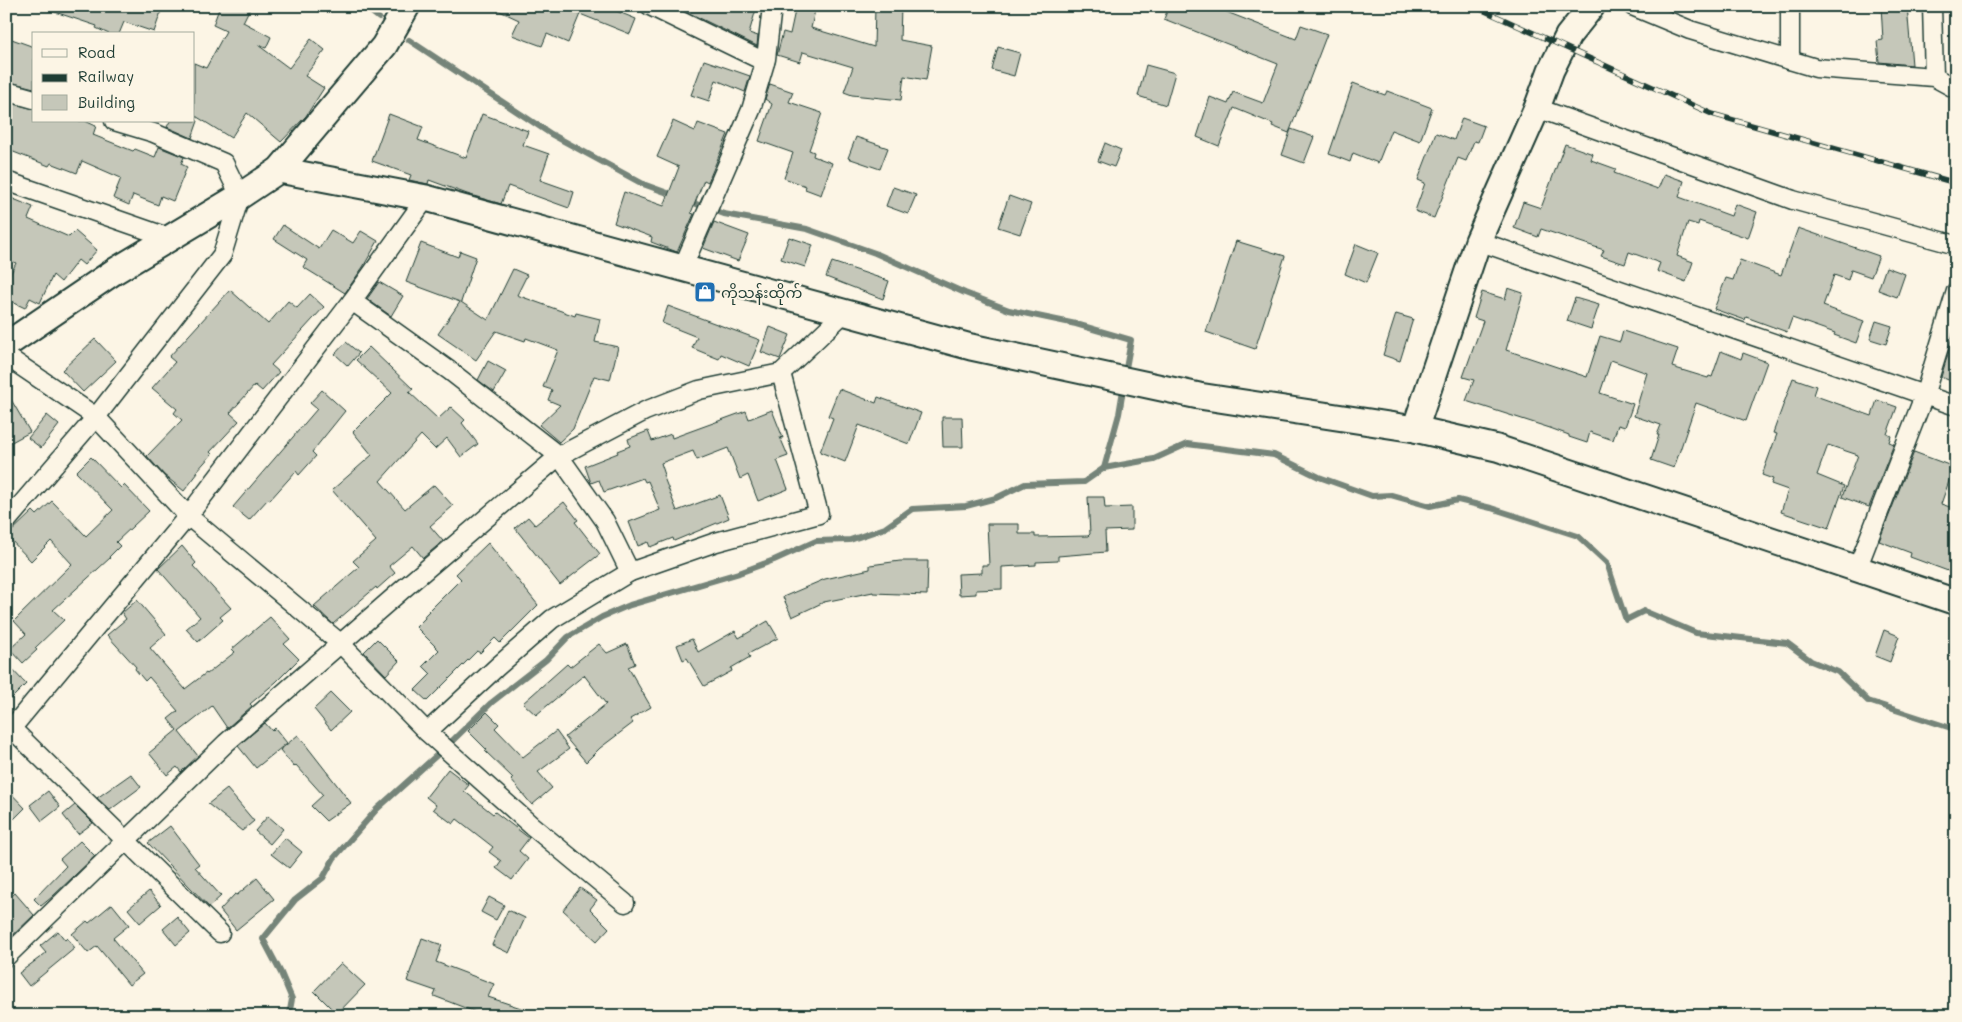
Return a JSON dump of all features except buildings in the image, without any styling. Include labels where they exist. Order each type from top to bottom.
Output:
[{"type":"street","points":[[6,345],[115,271],[240,196],[279,170],[384,46],[407,6]]},
{"type":"street","points":[[650,6],[765,62]]},
{"type":"street","points":[[682,269],[752,110],[765,62],[772,6]]},
{"type":"street","points":[[1415,429],[1478,241],[1537,108],[1551,70],[1568,36],[1592,6]]},
{"type":"street","points":[[1632,6],[1690,30],[1816,68],[1934,77],[1956,89]]},
{"type":"street","points":[[1790,6],[1790,60]]},
{"type":"street","points":[[1932,6],[1934,77]]},
{"type":"street","points":[[6,92],[32,98]]},
{"type":"street","points":[[1537,108],[1793,200],[1956,245]]},
{"type":"street","points":[[6,522],[96,417],[222,255],[240,196],[224,163],[154,133],[117,122]]},
{"type":"street","points":[[279,170],[426,198],[971,347],[1199,396],[1415,429],[1497,448],[1956,602]]},
{"type":"street","points":[[6,181],[170,238]]},
{"type":"street","points":[[220,932],[8,728],[188,516],[352,301],[426,198]]},
{"type":"street","points":[[1478,241],[1956,406]]},
{"type":"street","points":[[1857,569],[1924,396],[1956,291]]},
{"type":"street","points":[[352,301],[450,371],[559,456],[605,520],[630,572]]},
{"type":"street","points":[[6,957],[226,743],[559,456],[645,411],[698,390],[781,373],[844,313]]},
{"type":"street","points":[[6,356],[96,417],[188,516],[340,643],[427,732],[531,825],[625,903]]},
{"type":"street","points":[[427,732],[552,619],[630,572],[716,542],[819,514],[781,373]]},
{"type":"waterway","points":[[364,6],[379,18]]},
{"type":"waterway","points":[[409,40],[551,134],[643,184],[676,196]]},
{"type":"waterway","points":[[688,201],[724,214],[807,229],[875,253],[965,293],[1009,310],[1076,324],[1131,340],[1125,374]]},
{"type":"waterway","points":[[1104,468],[1119,414],[1124,384]]},
{"type":"waterway","points":[[448,745],[491,703],[546,660],[568,637],[602,617],[630,605],[739,573],[816,541],[850,540],[885,528],[912,509],[966,506],[996,498],[1025,484],[1084,482],[1104,468],[1154,459],[1187,444],[1274,455],[1319,477],[1372,496],[1391,495],[1430,506],[1458,500],[1491,508],[1578,536],[1607,563],[1626,620],[1644,611],[1696,633],[1787,643],[1811,661],[1838,672],[1868,701],[1951,728],[1956,726]]},
{"type":"waterway","points":[[289,1016],[292,999],[263,939],[295,900],[323,878],[334,858],[377,809],[437,755]]},
{"type":"railway","points":[[1474,6],[1712,114],[1956,183]]},
{"type":"place","name":"ကိုသန်းထိုက်","points":[[705,292]]}]
